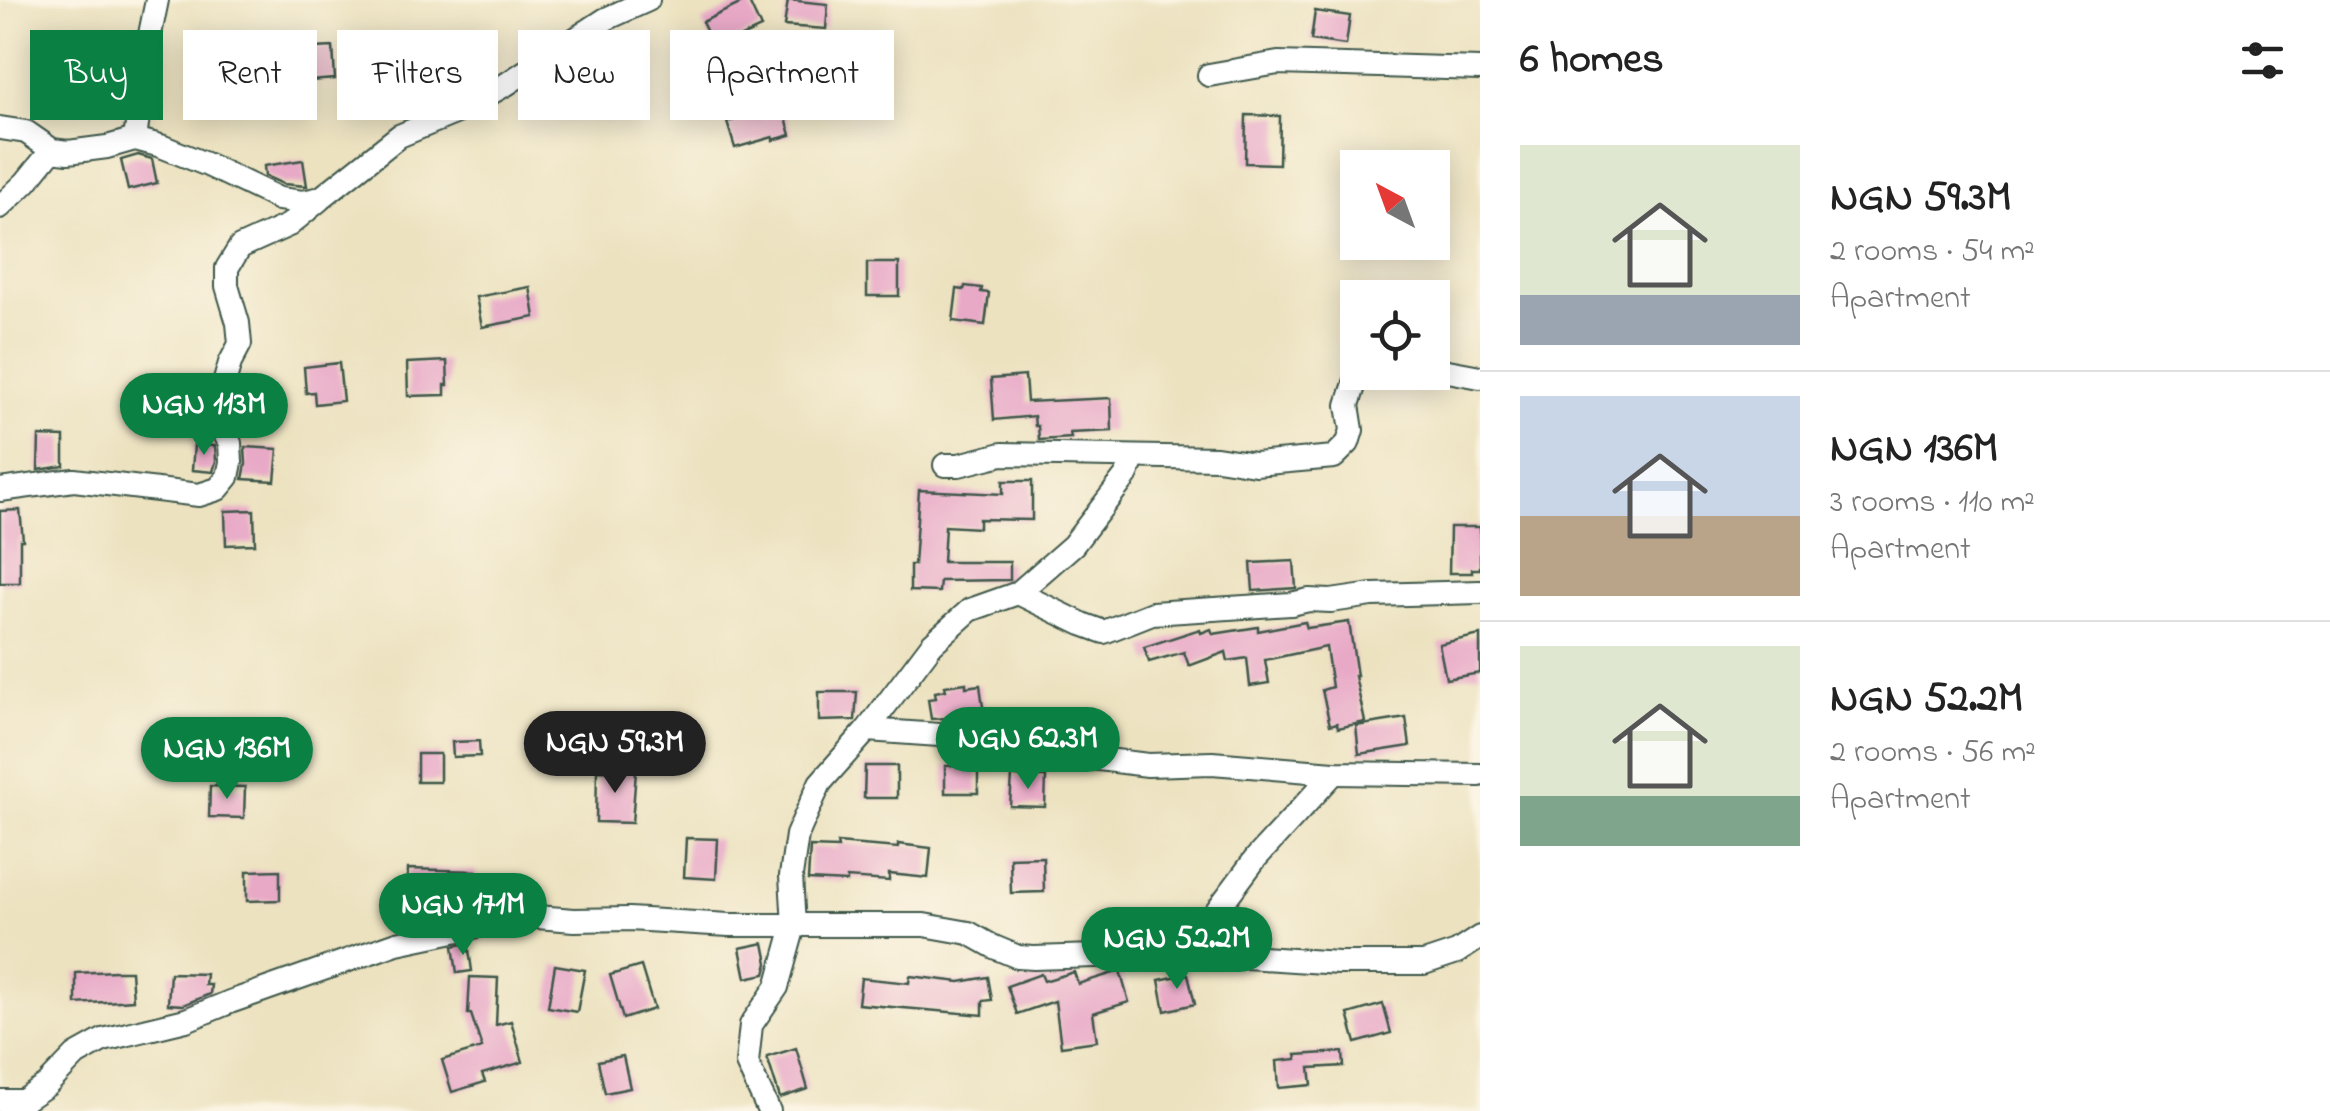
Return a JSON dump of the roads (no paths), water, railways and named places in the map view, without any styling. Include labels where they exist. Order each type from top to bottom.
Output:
[{"type":"street","points":[[135,139],[157,0]]},
{"type":"street","points":[[0,490],[74,480],[199,495],[218,489],[228,477],[231,462],[230,443],[220,424],[218,405],[240,344],[227,286],[228,268],[240,248],[289,225],[399,136],[457,112],[606,19],[648,0]]},
{"type":"street","points":[[1209,75],[1278,63],[1480,69]]},
{"type":"street","points":[[0,128],[26,132],[52,150],[68,152],[107,148],[135,139],[208,165],[278,198],[302,202],[322,198]]},
{"type":"street","points":[[0,207],[52,150]]},
{"type":"street","points":[[1450,372],[1480,378]]},
{"type":"street","points":[[945,465],[1002,454],[1217,458],[1255,464],[1334,458],[1348,444],[1352,430],[1348,405],[1353,390]]},
{"type":"street","points":[[769,1111],[747,1063],[749,1044],[752,1025],[777,986],[794,926],[791,876],[797,835],[820,782],[868,730],[932,644],[970,610],[1018,593],[1073,544],[1126,476],[1134,457]]},
{"type":"street","points":[[1018,593],[1104,632],[1152,614],[1372,595],[1480,592]]},
{"type":"street","points":[[868,730],[954,736],[1148,765],[1212,762],[1334,773],[1480,775]]},
{"type":"street","points":[[1185,953],[1256,858],[1334,773]]},
{"type":"street","points":[[0,1100],[23,1101],[47,1085],[76,1055],[103,1040],[186,1020],[397,944],[525,916],[794,926],[904,924],[968,933],[1018,957],[1034,958],[1185,953],[1339,963],[1424,963],[1457,952],[1480,936]]}]
